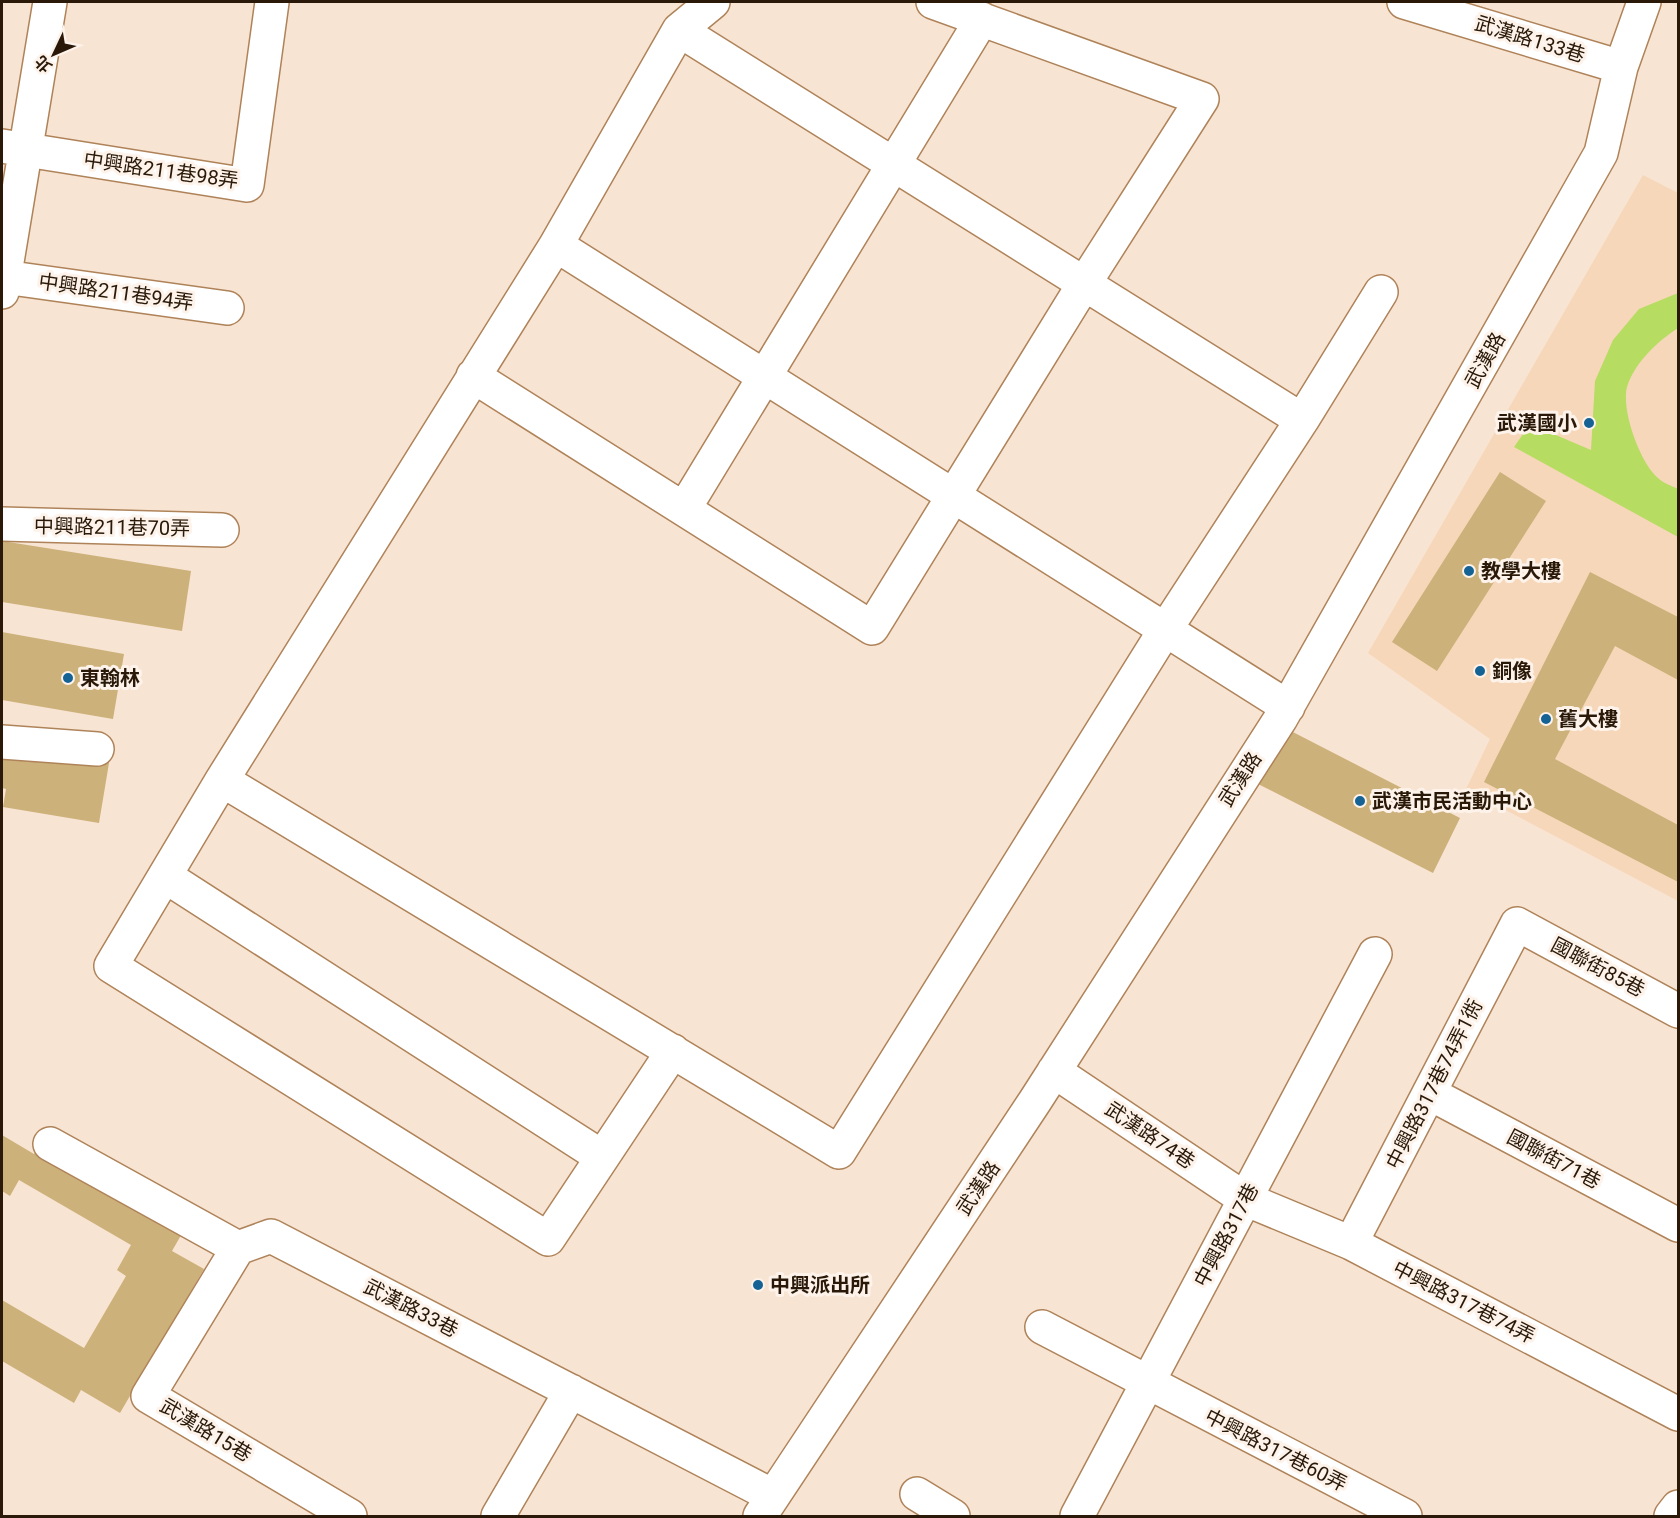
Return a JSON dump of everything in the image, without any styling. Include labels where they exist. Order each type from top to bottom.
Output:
[{"type":"street","points":[[3,284],[13,147],[50,2]]},
{"type":"street","name":"中興路211巷98弄","points":[[13,147],[247,184],[272,2]]},
{"type":"street","points":[[673,1051],[548,1239],[111,966],[222,780],[556,245],[679,30],[713,2]]},
{"type":"street","points":[[473,376],[872,628],[1084,284],[1202,99],[933,2]]},
{"type":"street","name":"武漢路133巷","points":[[1404,2],[1444,7],[1621,67]]},
{"type":"street","name":"武漢路","points":[[766,1506],[1054,1071],[1288,707],[1600,153],[1621,67],[1644,2]]},
{"type":"street","points":[[684,509],[982,19]]},
{"type":"street","points":[[679,30],[1302,420]]},
{"type":"street","points":[[556,245],[1288,707]]},
{"type":"street","name":"中興路211巷94弄","points":[[3,284],[227,308]]},
{"type":"street","points":[[222,780],[839,1152],[1165,630],[1302,420],[1381,292]]},
{"type":"street","name":"中興路211巷70弄","points":[[2,524],[222,530]]},
{"type":"street","points":[[2,742],[97,749]]},
{"type":"street","points":[[165,876],[602,1157]]},
{"type":"street","name":"國聯街85巷","points":[[1517,924],[1678,1011]]},
{"type":"street","name":"中興路317巷74弄1衖","points":[[1351,1243],[1517,924]]},
{"type":"street","name":"中興路317巷","points":[[1077,1516],[1375,954]]},
{"type":"street","name":"武漢路74巷","points":[[1054,1071],[1245,1198]]},
{"type":"street","name":"國聯街71巷","points":[[1429,1094],[1678,1225]]},
{"type":"street","points":[[50,1144],[238,1248]]},
{"type":"street","name":"中興路317巷74弄","points":[[1245,1198],[1351,1243],[1678,1414]]},
{"type":"street","name":"武漢路33巷","points":[[238,1248],[272,1236],[571,1391],[766,1506]]},
{"type":"street","name":"武漢路15巷","points":[[238,1248],[148,1396],[350,1516]]},
{"type":"street","name":"中興路317巷60弄","points":[[1042,1327],[1405,1516]]},
{"type":"street","points":[[498,1516],[571,1391]]},
{"type":"street","points":[[916,1494],[953,1516]]},
{"type":"street","points":[[1671,1516],[1678,1507]]},
{"type":"shaded area","name":"武漢國小","points":[[1643,175],[1678,193],[1678,901],[1466,789],[1490,739],[1368,653]]},
{"type":"green space","points":[[1678,293],[1678,328],[1655,346],[1641,361],[1627,387],[1626,397],[1629,422],[1645,461],[1660,480],[1678,489],[1678,537],[1514,447],[1530,424],[1591,450],[1595,381],[1613,340],[1639,309]]},
{"type":"building","name":"教學大樓","points":[[1500,472],[1546,501],[1437,671],[1392,642]]},
{"type":"building","points":[[2,541],[191,571],[182,631],[2,602]]},
{"type":"building","name":"舊大樓","points":[[1590,572],[1678,617],[1678,680],[1615,646],[1555,759],[1678,825],[1678,882],[1484,782]]},
{"type":"building","name":"東翰林","points":[[2,632],[124,654],[113,719],[2,700]]},
{"type":"building","name":"武漢市民活動中心","points":[[1287,729],[1460,818],[1433,873],[1258,784]]},
{"type":"building","points":[[2,745],[109,763],[99,823],[3,807],[6,789],[2,788]]},
{"type":"building","points":[[2,1135],[34,1154],[39,1146],[184,1230],[172,1251],[204,1269],[120,1413],[81,1390],[74,1403],[2,1361],[2,1300],[84,1348],[126,1276],[117,1270],[131,1245],[19,1180],[10,1196],[2,1191]]},
{"type":"place","name":"武漢國小","points":[[1589,423]]},
{"type":"place","name":"教學大樓","points":[[1469,571]]},
{"type":"place","name":"銅像","points":[[1480,671]]},
{"type":"place","name":"東翰林","points":[[68,678]]},
{"type":"place","name":"舊大樓","points":[[1546,719]]},
{"type":"place","name":"武漢市民活動中心","points":[[1360,801]]},
{"type":"place","name":"中興派出所","points":[[758,1285]]}]
